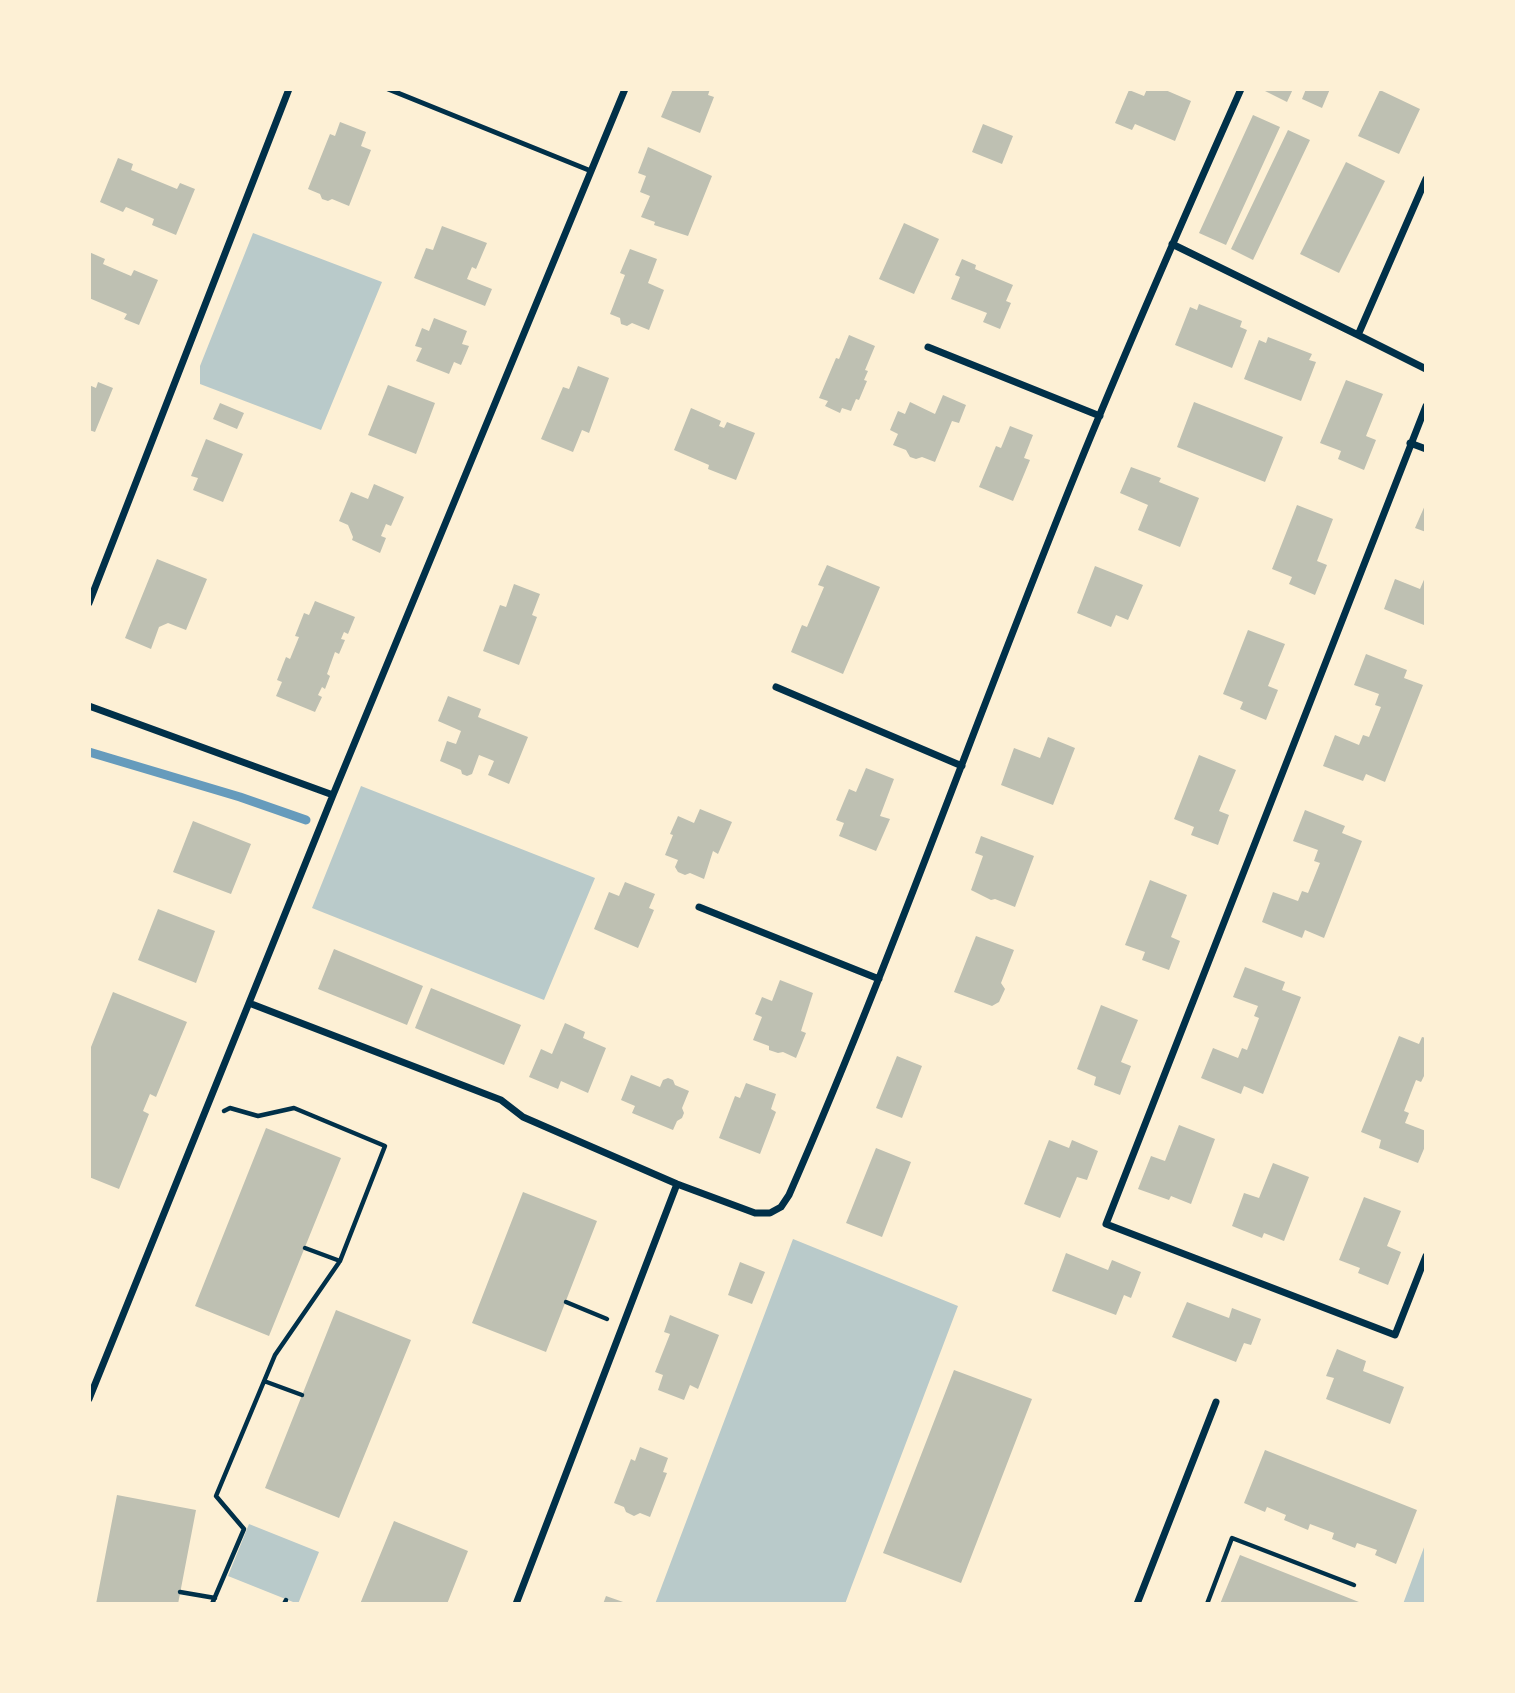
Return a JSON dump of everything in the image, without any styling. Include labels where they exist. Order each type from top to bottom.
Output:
[{"type":"street","points":[[89,603],[289,89]]},
{"type":"street","points":[[89,1399],[333,795],[625,89]]},
{"type":"street","points":[[249,1003],[501,1100],[523,1117],[677,1184],[755,1213],[770,1213],[781,1207],[789,1195],[844,1068],[1100,416],[1241,89]]},
{"type":"street","points":[[1358,335],[1426,179]]},
{"type":"street","points":[[1172,244],[1426,369]]},
{"type":"street","points":[[928,347],[1100,416]]},
{"type":"street","points":[[1426,406],[1106,1224],[1395,1335],[1426,1256]]},
{"type":"street","points":[[1410,443],[1426,449]]},
{"type":"street","points":[[775,687],[961,766]]},
{"type":"street","points":[[89,706],[333,795]]},
{"type":"street","points":[[699,907],[879,979]]},
{"type":"street","points":[[516,1604],[677,1184]]},
{"type":"street","points":[[1137,1604],[1216,1402]]},
{"type":"lane","points":[[388,89],[591,171]]},
{"type":"path","points":[[203,1118],[217,1120],[230,1108],[258,1116],[294,1108],[385,1146],[340,1261],[275,1355],[216,1496],[244,1529],[212,1604]]},
{"type":"path","points":[[305,1248],[340,1261]]},
{"type":"path","points":[[566,1302],[607,1319]]},
{"type":"path","points":[[264,1381],[302,1395]]},
{"type":"path","points":[[1207,1604],[1232,1538],[1354,1585]]},
{"type":"path","points":[[180,1592],[215,1598]]},
{"type":"shaded area","points":[[253,233],[382,282],[321,430],[200,384],[200,366]]},
{"type":"shaded area","points":[[361,786],[595,878],[544,1000],[312,908]]},
{"type":"shaded area","points":[[793,1239],[958,1306],[845,1604],[655,1604]]},
{"type":"shaded area","points":[[249,1524],[319,1552],[298,1604],[228,1576]]},
{"type":"shaded area","points":[[1426,1542],[1426,1604],[1403,1604]]},
{"type":"building","points":[[673,89],[710,89],[708,95],[714,97],[700,133],[661,117]]},
{"type":"building","points":[[1147,89],[1163,89],[1191,101],[1175,141],[1135,124],[1132,130],[1115,123],[1129,90],[1144,96]]},
{"type":"building","points":[[1261,89],[1293,89],[1287,102]]},
{"type":"building","points":[[1306,89],[1330,89],[1322,108],[1302,99]]},
{"type":"building","points":[[1380,90],[1420,109],[1399,154],[1358,136]]},
{"type":"building","points":[[1253,115],[1280,127],[1226,245],[1199,233]]},
{"type":"building","points":[[340,122],[366,132],[361,146],[371,150],[349,206],[332,199],[322,199],[320,194],[308,189],[330,134],[335,136]]},
{"type":"building","points":[[983,124],[1013,136],[1002,164],[972,152]]},
{"type":"building","points":[[1288,130],[1310,140],[1253,260],[1231,249]]},
{"type":"building","points":[[648,147],[712,176],[688,236],[654,225],[655,222],[641,217],[650,196],[640,192],[646,176],[638,173]]},
{"type":"building","points":[[118,158],[133,164],[131,170],[177,189],[180,183],[195,189],[176,235],[152,225],[154,219],[126,207],[123,212],[100,202]]},
{"type":"building","points":[[1346,162],[1385,181],[1339,273],[1300,254]]},
{"type":"building","points":[[904,223],[939,239],[914,294],[879,279]]},
{"type":"building","points":[[442,226],[487,243],[476,269],[472,267],[467,279],[492,289],[485,306],[414,278],[426,248],[433,250]]},
{"type":"building","points":[[630,249],[657,259],[648,283],[664,290],[649,330],[632,323],[627,326],[621,324],[620,318],[610,314],[625,275],[620,273]]},
{"type":"building","points":[[89,252],[105,259],[103,264],[131,276],[134,270],[158,280],[139,325],[124,319],[127,314],[89,298]]},
{"type":"building","points":[[962,259],[976,265],[975,269],[1013,285],[1006,301],[1011,303],[1000,329],[983,322],[987,313],[951,299],[960,277],[955,275]]},
{"type":"building","points":[[1199,304],[1242,321],[1240,327],[1247,330],[1232,368],[1175,345],[1190,307],[1197,310]]},
{"type":"building","points":[[434,318],[467,331],[462,344],[469,346],[461,365],[454,362],[449,374],[416,361],[422,348],[415,346],[422,328],[429,331]]},
{"type":"building","points":[[849,335],[875,346],[865,370],[868,371],[864,380],[867,381],[859,400],[856,399],[851,411],[842,408],[840,413],[825,406],[828,401],[819,398]]},
{"type":"building","points":[[1268,337],[1312,354],[1309,360],[1316,362],[1301,401],[1244,379],[1259,340],[1266,343]]},
{"type":"building","points":[[578,366],[609,378],[589,433],[582,430],[573,452],[541,439],[563,387],[569,389]]},
{"type":"building","points":[[1346,380],[1383,394],[1366,436],[1376,440],[1364,470],[1338,459],[1341,451],[1320,443]]},
{"type":"building","points":[[98,382],[113,388],[95,432],[89,430],[89,385],[96,388]]},
{"type":"building","points":[[388,385],[435,403],[416,454],[368,435]]},
{"type":"building","points":[[943,395],[966,405],[959,423],[952,421],[935,462],[922,457],[910,457],[906,450],[893,445],[898,434],[890,430],[898,411],[905,414],[910,402],[935,414]]},
{"type":"building","points":[[1194,402],[1283,437],[1265,482],[1177,447]]},
{"type":"building","points":[[220,403],[244,413],[237,429],[213,419]]},
{"type":"building","points":[[691,408],[721,421],[719,426],[724,428],[727,422],[755,433],[736,480],[708,469],[709,465],[674,450]]},
{"type":"building","points":[[1010,426],[1033,435],[1024,458],[1030,460],[1013,501],[979,487],[996,446],[1001,448]]},
{"type":"building","points":[[206,439],[243,454],[223,502],[193,490],[198,478],[191,476]]},
{"type":"building","points":[[1131,467],[1161,478],[1159,482],[1199,498],[1180,547],[1138,530],[1148,505],[1120,493]]},
{"type":"building","points":[[374,484],[404,497],[391,526],[386,524],[381,536],[386,538],[380,553],[352,540],[348,525],[339,521],[351,492],[368,499]]},
{"type":"building","points":[[1426,503],[1426,532],[1415,528]]},
{"type":"building","points":[[1297,505],[1333,519],[1317,561],[1327,565],[1315,595],[1289,584],[1292,577],[1272,569]]},
{"type":"building","points":[[157,559],[207,579],[186,630],[168,623],[159,627],[151,649],[125,638]]},
{"type":"building","points":[[827,565],[880,587],[843,674],[791,652],[802,625],[807,627],[824,587],[818,585]]},
{"type":"building","points":[[1095,566],[1143,585],[1128,620],[1116,615],[1111,627],[1077,613]]},
{"type":"building","points":[[1426,575],[1424,625],[1384,609],[1395,579],[1420,589]]},
{"type":"building","points":[[514,584],[540,594],[532,615],[537,617],[519,665],[483,651],[500,605],[506,607]]},
{"type":"building","points":[[315,601],[355,617],[348,634],[344,632],[341,639],[345,640],[339,654],[335,652],[327,674],[330,676],[325,689],[322,687],[318,695],[322,697],[315,712],[276,696],[282,682],[277,680],[286,657],[290,659],[299,637],[295,636],[304,613],[309,615]]},
{"type":"building","points":[[1248,630],[1285,644],[1268,686],[1278,690],[1266,720],[1240,709],[1243,702],[1223,694]]},
{"type":"building","points":[[1366,654],[1407,670],[1404,678],[1423,685],[1385,782],[1366,774],[1363,781],[1323,766],[1335,735],[1359,745],[1363,735],[1369,737],[1381,707],[1375,705],[1379,694],[1354,685]]},
{"type":"building","points":[[448,696],[481,709],[478,717],[528,737],[509,784],[488,775],[494,761],[479,755],[472,774],[467,776],[462,774],[461,770],[440,761],[447,741],[456,744],[461,731],[438,721]]},
{"type":"building","points":[[1048,737],[1075,748],[1053,805],[1001,785],[1014,748],[1040,758]]},
{"type":"building","points":[[1199,755],[1236,770],[1219,811],[1229,815],[1218,845],[1191,835],[1194,827],[1174,819]]},
{"type":"building","points":[[866,768],[894,779],[880,816],[890,819],[876,851],[839,836],[844,823],[836,820],[849,789],[856,792]]},
{"type":"building","points":[[700,809],[732,822],[718,854],[713,851],[704,879],[690,873],[685,875],[678,872],[675,867],[678,860],[665,855],[678,816],[694,823]]},
{"type":"building","points":[[1305,810],[1345,826],[1342,833],[1362,841],[1324,938],[1305,930],[1302,938],[1262,922],[1273,892],[1298,901],[1302,891],[1308,893],[1320,863],[1314,861],[1318,850],[1293,841]]},
{"type":"building","points":[[193,821],[251,844],[231,894],[173,872]]},
{"type":"building","points":[[981,836],[1034,856],[1015,907],[991,900],[971,890],[983,856],[975,853]]},
{"type":"building","points":[[1150,880],[1187,895],[1171,937],[1180,941],[1169,970],[1142,960],[1145,952],[1125,945]]},
{"type":"building","points":[[625,882],[655,894],[649,908],[654,910],[638,948],[594,929],[609,892],[619,896]]},
{"type":"building","points":[[158,909],[215,931],[196,983],[138,960]]},
{"type":"building","points":[[976,936],[1014,950],[1001,983],[1005,989],[999,1002],[992,1006],[954,992]]},
{"type":"building","points":[[334,949],[423,986],[407,1025],[318,989]]},
{"type":"building","points":[[1245,967],[1285,982],[1282,990],[1301,997],[1263,1094],[1244,1086],[1241,1094],[1201,1078],[1213,1048],[1238,1058],[1242,1048],[1247,1050],[1259,1018],[1254,1016],[1258,1006],[1233,997]]},
{"type":"building","points":[[780,980],[813,993],[801,1031],[806,1033],[796,1058],[769,1050],[769,1046],[753,1040],[762,1017],[755,1014],[762,997],[772,1001]]},
{"type":"building","points":[[431,988],[521,1025],[504,1065],[415,1028]]},
{"type":"building","points":[[113,992],[187,1022],[156,1097],[150,1094],[143,1111],[149,1114],[119,1189],[89,1177],[89,1052]]},
{"type":"building","points":[[1101,1005],[1138,1020],[1121,1062],[1131,1066],[1120,1095],[1094,1085],[1096,1077],[1077,1069]]},
{"type":"building","points":[[565,1023],[585,1032],[583,1038],[606,1048],[588,1093],[561,1081],[558,1089],[529,1077],[541,1049],[552,1054]]},
{"type":"building","points":[[1399,1036],[1419,1044],[1422,1037],[1426,1038],[1426,1072],[1421,1082],[1416,1080],[1404,1111],[1409,1113],[1405,1123],[1426,1131],[1426,1144],[1418,1163],[1379,1148],[1381,1140],[1361,1132]]},
{"type":"building","points":[[897,1056],[922,1066],[902,1118],[876,1108]]},
{"type":"building","points":[[631,1075],[660,1087],[663,1080],[668,1078],[673,1080],[675,1085],[689,1091],[682,1108],[682,1118],[677,1121],[673,1130],[632,1113],[635,1106],[621,1100]]},
{"type":"building","points":[[746,1083],[776,1094],[771,1109],[776,1112],[760,1154],[719,1138],[735,1096],[740,1098]]},
{"type":"building","points":[[1179,1125],[1215,1139],[1191,1204],[1171,1196],[1169,1200],[1138,1189],[1151,1156],[1165,1161]]},
{"type":"building","points":[[266,1128],[341,1158],[269,1336],[195,1306]]},
{"type":"building","points":[[1049,1140],[1069,1148],[1072,1140],[1098,1151],[1087,1180],[1077,1177],[1060,1218],[1024,1204]]},
{"type":"building","points":[[876,1148],[911,1162],[882,1237],[846,1223]]},
{"type":"building","points":[[1273,1163],[1309,1177],[1284,1241],[1264,1233],[1262,1238],[1232,1226],[1244,1193],[1259,1198]]},
{"type":"building","points":[[523,1192],[597,1221],[546,1352],[472,1323]]},
{"type":"building","points":[[1364,1197],[1401,1211],[1387,1246],[1401,1252],[1388,1285],[1358,1273],[1360,1268],[1339,1260]]},
{"type":"building","points":[[1066,1253],[1108,1270],[1112,1260],[1141,1272],[1131,1298],[1124,1295],[1116,1315],[1052,1291]]},
{"type":"building","points":[[740,1262],[765,1272],[752,1304],[728,1295]]},
{"type":"building","points":[[1187,1302],[1229,1318],[1232,1308],[1261,1319],[1251,1345],[1244,1343],[1236,1362],[1172,1337]]},
{"type":"building","points":[[336,1310],[411,1340],[339,1518],[265,1488]]},
{"type":"building","points":[[670,1315],[719,1335],[698,1389],[690,1385],[684,1400],[658,1390],[663,1375],[655,1372],[670,1334],[664,1332]]},
{"type":"building","points":[[1337,1349],[1366,1361],[1363,1371],[1404,1387],[1390,1424],[1326,1399],[1334,1378],[1326,1376]]},
{"type":"building","points":[[954,1370],[1032,1399],[961,1583],[883,1553]]},
{"type":"building","points":[[640,1447],[668,1458],[663,1472],[667,1473],[650,1517],[640,1513],[634,1516],[614,1503],[631,1459],[635,1461]]},
{"type":"building","points":[[1265,1450],[1417,1510],[1396,1564],[1375,1555],[1377,1550],[1357,1543],[1355,1548],[1332,1539],[1334,1533],[1310,1524],[1308,1530],[1284,1520],[1286,1515],[1267,1507],[1265,1512],[1244,1503]]},
{"type":"building","points":[[117,1495],[196,1510],[178,1604],[96,1604]]},
{"type":"building","points":[[394,1521],[468,1551],[447,1604],[360,1604]]},
{"type":"building","points":[[1240,1555],[1364,1604],[1220,1604]]},
{"type":"building","points":[[606,1596],[626,1603],[626,1604],[603,1604]]},
{"type":"waterway","points":[[89,752],[240,797],[306,820]]}]
